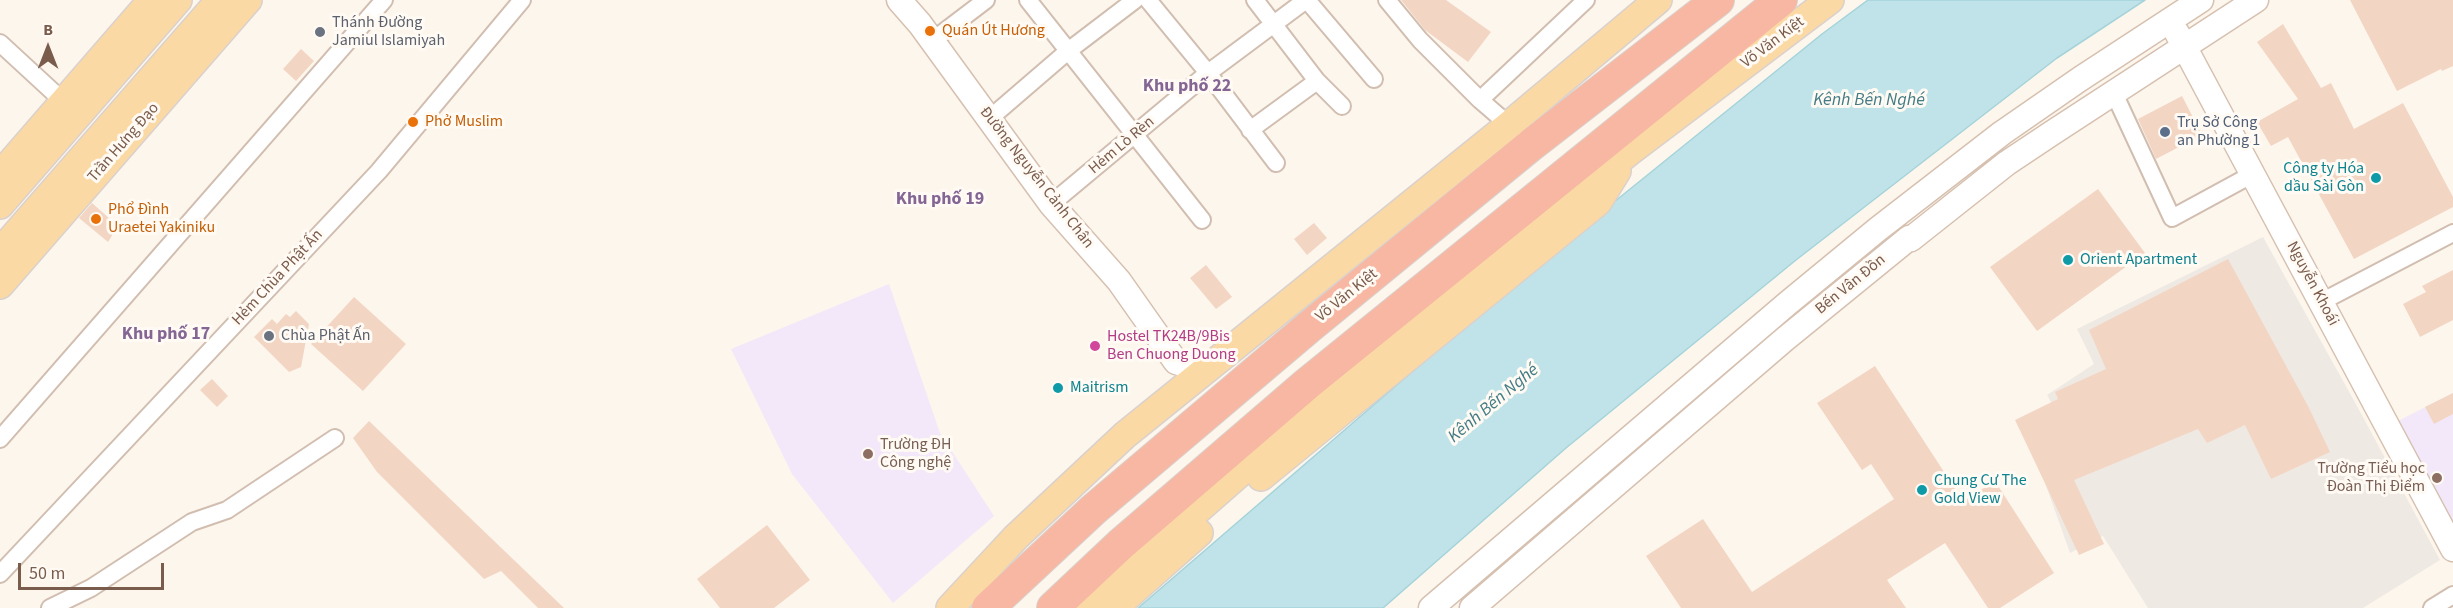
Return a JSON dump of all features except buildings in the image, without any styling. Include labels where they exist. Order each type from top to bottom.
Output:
[{"type":"highway","name":"Võ Văn Kiệt","points":[[988,608],[1093,510],[1309,327],[1531,145],[1718,0]]},
{"type":"highway","name":"Võ Văn Kiệt","points":[[1053,608],[1130,537],[1317,375],[1781,0]]},
{"type":"main road","points":[[0,205],[152,0]]},
{"type":"main road","points":[[0,175],[71,108],[178,0]]},
{"type":"main road","name":"Trần Hưng Đạo","points":[[181,61],[220,0]]},
{"type":"main road","name":"Trần Hưng Đạo","points":[[3,268],[181,61],[248,0]]},
{"type":"main road","name":"Đường Nguyễn Cảnh Chân","points":[[899,0],[932,41],[1051,204],[1119,281],[1176,362]]},
{"type":"main road","name":"Võ Văn Kiệt","points":[[950,608],[1067,488],[1175,394],[1509,125],[1659,0]]},
{"type":"main road","name":"Võ Văn Kiệt","points":[[1086,608],[1330,394],[1629,152],[1830,0]]},
{"type":"main road","name":"Bến Vân Đồn","points":[[1431,608],[1878,229],[2012,126],[2201,0]]},
{"type":"main road","name":"Bến Vân Đồn","points":[[1472,608],[1785,339],[1909,238],[1911,239],[2007,163],[2113,91],[2256,0]]},
{"type":"main road","name":"Nguyễn Khoái","points":[[2169,20],[2453,549]]},
{"type":"main road","points":[[71,108],[110,142]]},
{"type":"main road","name":"Võ Văn Kiệt","points":[[1114,608],[1257,480],[1598,202],[1629,152]]},
{"type":"main road","points":[[1175,394],[1176,362],[1204,370]]},
{"type":"street","points":[[0,439],[384,0]]},
{"type":"street","name":"Hẻm Chùa Phật Ấn","points":[[0,573],[379,171],[522,0]]},
{"type":"street","points":[[932,41],[986,0]]},
{"type":"street","points":[[1028,0],[1202,220]]},
{"type":"street","points":[[989,119],[1068,51],[1135,0]]},
{"type":"street","points":[[1148,0],[1208,73],[1275,163]]},
{"type":"street","points":[[1255,0],[1317,81],[1342,106]]},
{"type":"street","points":[[1307,0],[1374,79]]},
{"type":"street","name":"Hẻm Lò Rèn","points":[[1051,204],[1208,73],[1307,0]]},
{"type":"street","points":[[1387,0],[1419,40],[1509,125]]},
{"type":"street","points":[[1480,100],[1586,0]]},
{"type":"street","points":[[0,43],[71,108]]},
{"type":"street","points":[[1250,130],[1317,81]]},
{"type":"street","points":[[2113,91],[2172,218],[2253,174]]},
{"type":"street","points":[[2321,302],[2453,233]]},
{"type":"street","points":[[50,608],[91,588],[192,522],[227,510],[335,438]]},
{"type":"street","points":[[2432,608],[2453,595]]},
{"type":"shaded area","points":[[2263,237],[2440,560],[2363,608],[2148,608],[2103,536],[2070,553],[2044,480],[2059,417],[2047,395],[2094,364],[2077,329]]},
{"type":"shaded area","name":"Trường ĐH Công nghệ","points":[[889,284],[940,433],[994,516],[893,603],[792,474],[731,349]]},
{"type":"shaded area","name":"Trường Tiểu học Đoàn Thị Điểm","points":[[2453,393],[2453,532],[2392,424]]},
{"type":"water","name":"Kênh Bến Nghé","points":[[1868,0],[2145,0],[2057,58],[1796,260],[1566,448],[1383,608],[1138,608],[1536,265],[1822,34]]},
{"type":"place","name":"Quán Út Hương","points":[[930,31]]},
{"type":"place","name":"Thánh Đường Jamiul Islamiyah","points":[[320,32]]},
{"type":"place","name":"Phở Muslim","points":[[413,122]]},
{"type":"place","name":"Trụ Sở Công an Phường 1","points":[[2165,132]]},
{"type":"place","name":"Công ty Hóa dầu Sài Gòn","points":[[2376,178]]},
{"type":"place","name":"Phổ Đình Uraetei Yakiniku","points":[[96,219]]},
{"type":"place","name":"Orient Apartment","points":[[2068,260]]},
{"type":"place","name":"Chùa Phật Ấn","points":[[269,336]]},
{"type":"place","name":"Hostel TK24B/9Bis Ben Chuong Duong","points":[[1095,346]]},
{"type":"place","name":"Maitrism","points":[[1058,388]]},
{"type":"place","name":"Trường ĐH Công nghệ","points":[[868,454]]},
{"type":"place","name":"Trường Tiểu học Đoàn Thị Điểm","points":[[2437,478]]},
{"type":"place","name":"Chung Cư The Gold View","points":[[1922,490]]},
{"type":"district","name":"Khu phố 22","points":[[1187,87]]},
{"type":"district","name":"Khu phố 19","points":[[940,200]]},
{"type":"district","name":"Khu phố 17","points":[[166,335]]}]
